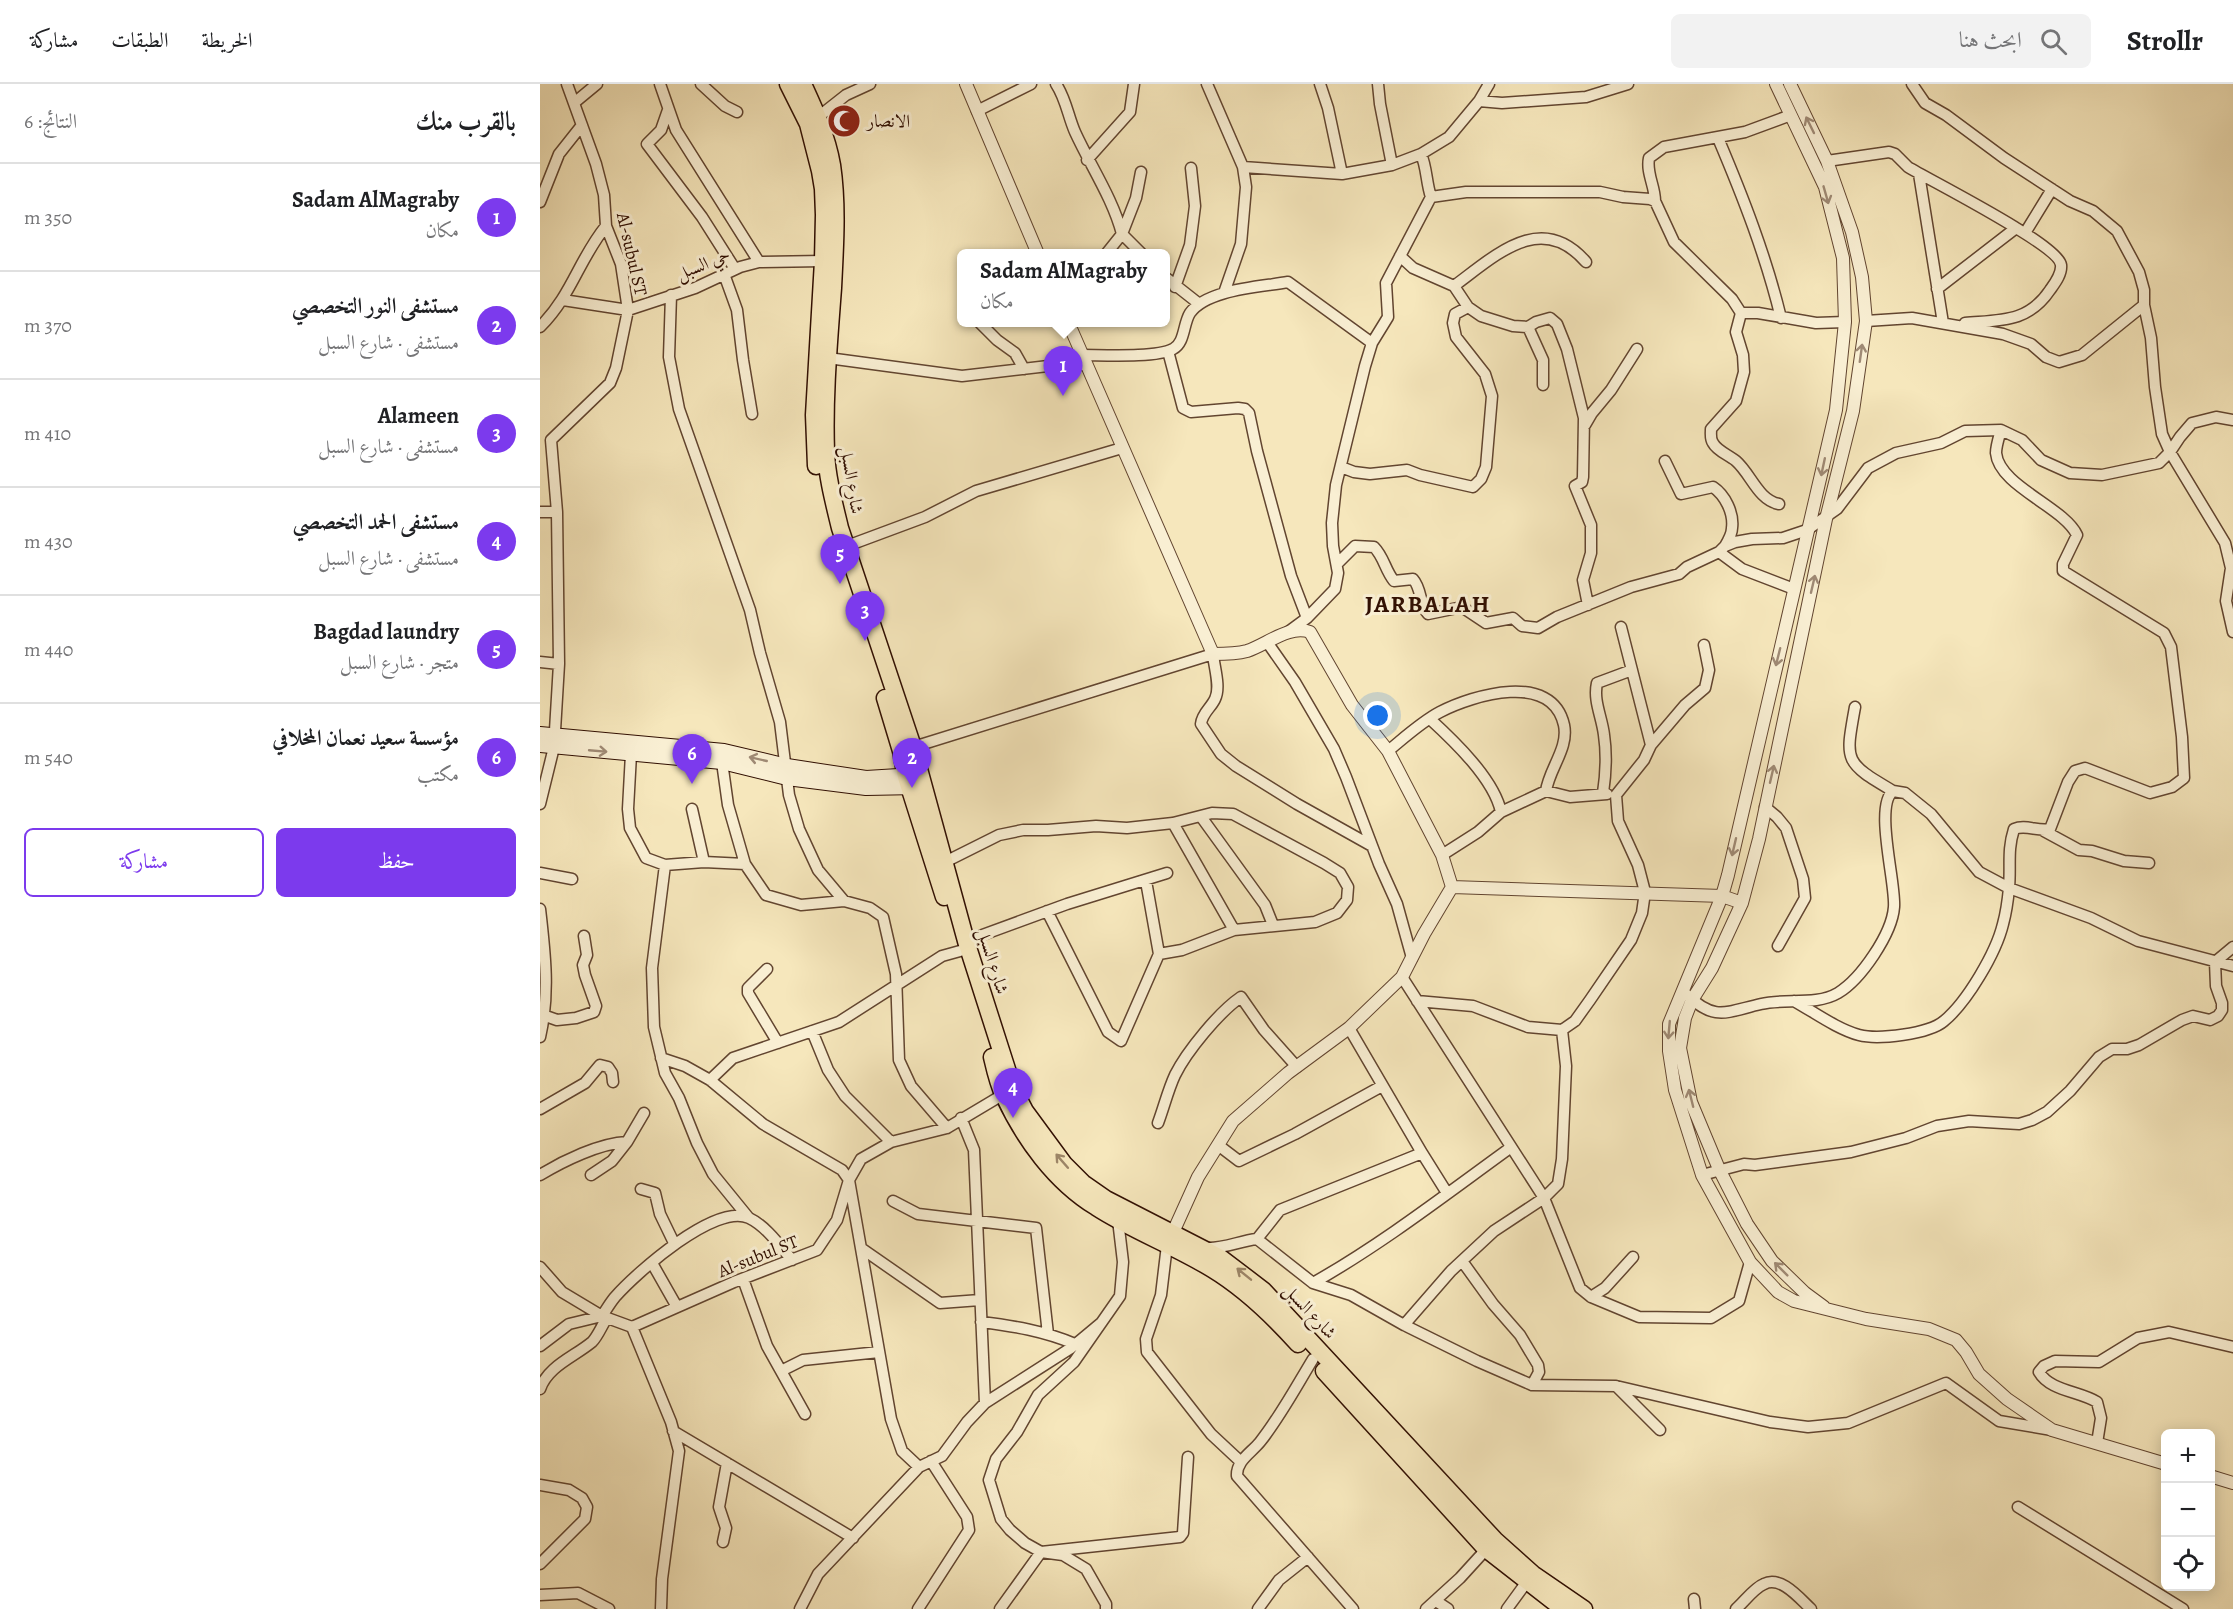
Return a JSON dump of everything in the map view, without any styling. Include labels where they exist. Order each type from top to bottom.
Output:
[{"type":"main road","name":"شارع السبل","points":[[788,84],[813,121],[831,163],[836,212],[828,358],[826,454],[832,493],[963,946],[1016,1120],[1052,1171],[1094,1207],[1118,1220],[1199,1247],[1238,1269],[1263,1290],[1490,1544]]},
{"type":"main road","name":"شارع السبل","points":[[803,84],[813,121],[823,189],[823,261],[814,415],[815,457],[830,531],[907,749]]},
{"type":"main road","points":[[540,734],[549,742],[631,754],[722,762],[787,772],[915,781]]},
{"type":"main road","points":[[549,742],[724,751],[787,772]]},
{"type":"main road","name":"شارع السبل","points":[[915,781],[945,862],[963,946]]},
{"type":"main road","name":"شارع السبل","points":[[1008,1091],[1064,1164],[1083,1183],[1170,1239],[1253,1298],[1490,1544],[1563,1609]]},
{"type":"main road","name":"شارع السبل","points":[[1530,1578],[1584,1609]]},
{"type":"street","name":"Al-subul ST","points":[[540,804],[559,664],[556,512],[545,440],[610,383],[616,368],[628,310],[621,264],[606,226],[604,195],[596,164],[567,84]]},
{"type":"street","points":[[574,103],[597,84]]},
{"type":"street","points":[[660,84],[676,130],[759,262]]},
{"type":"street","points":[[701,84],[725,106],[737,111]]},
{"type":"street","points":[[813,121],[846,95],[870,84]]},
{"type":"street","points":[[966,84],[1036,249]]},
{"type":"street","points":[[977,111],[1031,84]]},
{"type":"street","points":[[1056,84],[1062,93],[1070,122],[1118,220],[1122,234],[1137,249]]},
{"type":"street","points":[[1087,160],[1130,111],[1134,84]]},
{"type":"street","points":[[1207,84],[1244,167],[1246,188],[1241,244],[1224,293]]},
{"type":"street","points":[[1320,84],[1328,108],[1342,174]]},
{"type":"street","points":[[1378,84],[1392,165]]},
{"type":"street","points":[[1244,167],[1342,174],[1392,165],[1421,154],[1449,137],[1479,101],[1489,84]]},
{"type":"street","points":[[1479,101],[1502,102],[1586,97],[1628,84]]},
{"type":"street","points":[[1776,84],[1827,197],[1843,258],[1845,321],[1836,410],[1722,896],[1669,1024],[1668,1051],[1675,1090],[1702,1174],[1750,1262],[1778,1292],[1794,1301],[1866,1319],[1929,1329],[1956,1340],[1979,1374],[2007,1399],[2052,1430]]},
{"type":"street","points":[[1790,84],[1827,161],[1852,232],[1862,277],[1866,321],[1853,411],[1826,519],[1759,839],[1742,903],[1712,968],[1692,1000],[1685,1018],[1680,1048],[1691,1102],[1719,1169],[1747,1224],[1772,1261],[1805,1293],[1825,1307]]},
{"type":"street","points":[[1912,84],[1925,103],[2070,201],[2093,211],[2116,231],[2139,272],[2145,290],[2144,304],[2151,338],[2162,434],[2170,452],[2225,543],[2231,568],[2226,601],[2233,632]]},
{"type":"street","points":[[669,109],[661,130],[647,144],[702,217],[735,269]]},
{"type":"street","points":[[1779,504],[1772,502],[1757,489],[1749,474],[1738,463],[1717,449],[1711,441],[1711,429],[1736,400],[1744,372],[1743,355],[1736,332],[1741,313],[1732,299],[1674,242],[1654,201],[1655,190],[1647,167],[1648,158],[1664,147],[1745,132],[1791,115]]},
{"type":"street","points":[[540,202],[543,185],[559,154],[582,125]]},
{"type":"street","points":[[1718,138],[1752,221],[1781,318]]},
{"type":"street","points":[[1827,161],[1889,152],[1895,154],[1919,174],[2021,231],[2056,255],[2061,265],[2060,276],[2048,293],[2029,312],[2015,319],[1948,323]]},
{"type":"street","points":[[907,749],[1212,654],[1244,652],[1285,634],[1307,618],[1335,589],[1338,563],[1333,546],[1332,523],[1336,485],[1372,343],[1388,317],[1386,283],[1431,197],[1421,154]]},
{"type":"street","points":[[1175,287],[1190,245],[1195,206],[1191,168]]},
{"type":"street","points":[[1110,249],[1122,234],[1136,198],[1141,172]]},
{"type":"street","points":[[1919,174],[1937,289],[1948,323]]},
{"type":"street","points":[[1937,289],[2021,231],[2052,189]]},
{"type":"street","points":[[1431,197],[1466,192],[1600,192],[1654,201]]},
{"type":"street","points":[[540,327],[563,300],[592,244],[606,226]]},
{"type":"street","points":[[1454,286],[1501,251],[1518,243],[1540,239],[1561,241],[1575,249],[1586,262]]},
{"type":"street","points":[[1400,256],[1413,268],[1454,286],[1468,307],[1481,316],[1513,326],[1528,327],[1550,318],[1557,324],[1572,364],[1585,425],[1583,477],[1582,482],[1575,486],[1591,525],[1591,552],[1583,580],[1588,605]]},
{"type":"street","name":"حي السبل","points":[[563,300],[628,310],[695,288],[735,269],[759,262],[823,261]]},
{"type":"street","points":[[724,274],[737,310],[752,414]]},
{"type":"street","points":[[1170,282],[1198,303]]},
{"type":"street","points":[[828,358],[962,376],[1168,351],[1181,343],[1189,315],[1198,303],[1224,293],[1288,282],[1372,343]]},
{"type":"street","points":[[671,294],[669,357],[679,410],[750,610],[780,722],[789,795],[798,829],[818,870],[844,901]]},
{"type":"street","points":[[1866,321],[1912,318],[2003,334],[2031,344],[2046,357],[2059,362],[2082,355],[2144,304]]},
{"type":"street","points":[[1341,467],[1353,472],[1371,474],[1407,470],[1473,487],[1481,479],[1486,467],[1492,396],[1485,374],[1456,337],[1453,323],[1455,314],[1468,307]]},
{"type":"street","points":[[1741,313],[1758,313],[1816,323],[1845,321]]},
{"type":"street","points":[[984,327],[1015,353],[1024,369]]},
{"type":"street","points":[[1070,327],[1212,654],[1217,689],[1215,700],[1202,717],[1201,724],[1221,754],[1236,766],[1297,804],[1372,846]]},
{"type":"street","points":[[1528,327],[1543,360],[1543,385]]},
{"type":"street","points":[[1585,425],[1637,350]]},
{"type":"street","points":[[1168,351],[1183,408],[1191,412],[1238,408],[1250,413],[1257,451],[1291,576],[1307,618]]},
{"type":"street","points":[[1338,563],[1355,546],[1374,548],[1380,553],[1386,572],[1394,581],[1413,579],[1417,583],[1428,614],[1462,607],[1486,622],[1513,618],[1522,626],[1538,628],[1557,617],[1631,587],[1679,574],[1735,542],[1783,538],[1807,530],[1838,509],[1868,468],[1896,453],[1941,442],[1965,431],[2001,430],[2022,440],[2041,460],[2070,473],[2102,475],[2159,464],[2192,423],[2216,417],[2233,420]]},
{"type":"street","points":[[2001,430],[1996,453],[2001,467],[2018,484],[2065,521],[2077,535],[2063,564],[2063,571],[2164,633],[2171,647],[2182,737],[2184,778],[2172,787],[2150,793],[2085,768],[2075,771],[2068,782],[2050,830],[2044,831]]},
{"type":"street","points":[[847,546],[926,517],[976,491],[1122,448]]},
{"type":"street","points":[[1665,461],[1681,494],[1713,487],[1721,493],[1731,514],[1733,530],[1722,549]]},
{"type":"street","points":[[540,512],[556,512]]},
{"type":"street","points":[[1722,549],[1742,569],[1794,590]]},
{"type":"street","points":[[1621,627],[1651,745]]},
{"type":"street","points":[[1241,1462],[1211,1434],[1148,1353],[1146,1339],[1161,1295],[1170,1239],[1198,1177],[1233,1121],[1297,1067],[1349,1028],[1402,977],[1452,887],[1442,855],[1388,751],[1352,705],[1311,632],[1304,630],[1285,634]]},
{"type":"street","points":[[1267,642],[1295,682],[1334,749],[1397,904],[1412,958]]},
{"type":"street","points":[[1417,1001],[1473,1006],[1528,1027],[1562,1030],[1575,1021],[1631,940],[1642,913],[1645,892],[1638,865],[1618,821],[1616,795],[1644,760],[1651,745],[1685,705],[1705,688],[1709,670],[1704,645]]},
{"type":"street","points":[[540,662],[559,664]]},
{"type":"street","points":[[1603,793],[1607,764],[1604,733],[1594,693],[1597,683],[1632,670]]},
{"type":"street","points":[[1388,751],[1438,713],[1470,699],[1523,691],[1541,695],[1550,700],[1559,712],[1564,724],[1565,739],[1546,791]]},
{"type":"street","points":[[1856,707],[1850,736],[1850,758],[1855,766],[1893,791],[1905,793],[1931,813],[1978,872],[2009,888],[2091,918],[2138,941],[2233,966]]},
{"type":"street","points":[[1430,719],[1480,773],[1499,800],[1501,812]]},
{"type":"street","points":[[631,754],[628,809],[630,828],[646,858],[665,865],[704,862],[745,864]]},
{"type":"street","points":[[722,762],[728,805],[745,864],[766,895],[801,905],[844,901],[870,908],[883,917],[887,926],[896,985],[899,1060],[911,1086],[947,1128]]},
{"type":"street","points":[[1442,855],[1478,832],[1501,812],[1546,791],[1570,797],[1603,793],[1616,795]]},
{"type":"street","points":[[1682,990],[1701,1008],[1721,1014],[1770,1002],[1819,999],[1837,994],[1861,973],[1880,948],[1894,907],[1888,868],[1885,808],[1888,795],[1893,791]]},
{"type":"street","points":[[1765,807],[1786,828],[1803,879],[1804,898],[1778,946]]},
{"type":"street","points":[[692,809],[704,862]]},
{"type":"street","points":[[945,862],[999,835],[1023,830],[1096,826],[1127,828],[1173,824],[1202,818],[1212,813],[1233,814],[1340,873],[1348,888],[1347,900],[1337,913],[1315,922],[1234,930],[1182,950],[1158,954]]},
{"type":"street","points":[[1202,818],[1265,905],[1273,926]]},
{"type":"street","points":[[1173,824],[1234,930]]},
{"type":"street","points":[[1794,1001],[1859,1035],[1881,1038],[1910,1034],[1942,1023],[1966,997],[1984,967],[2003,926],[2009,888],[2009,846],[2014,829],[2020,826],[2044,831],[2079,850],[2092,851],[2124,861],[2150,863]]},
{"type":"street","points":[[665,865],[652,968],[654,1027],[664,1073],[679,1098],[713,1174],[748,1217],[768,1233],[792,1260]]},
{"type":"street","points":[[540,873],[572,879]]},
{"type":"street","points":[[710,1080],[733,1058],[839,1022],[942,956],[963,946],[1047,911],[1167,873]]},
{"type":"street","points":[[1047,911],[1108,1032],[1121,1041],[1158,954],[1146,881]]},
{"type":"street","points":[[1452,887],[1722,896],[1742,903]]},
{"type":"street","points":[[540,909],[547,963],[540,1037]]},
{"type":"street","points":[[543,1014],[557,1020],[576,1018],[594,1012],[596,1006],[583,965],[587,955],[584,936]]},
{"type":"street","points":[[2215,962],[2233,947]]},
{"type":"street","points":[[1702,1174],[1744,1164],[1755,1165],[1851,1152],[1906,1138],[1937,1126],[1969,1121],[2019,1124],[2032,1120],[2047,1112],[2070,1091],[2099,1057],[2112,1048],[2139,1045],[2193,1016],[2210,1020],[2218,1016],[2222,1010],[2222,1003],[2216,986],[2215,962]]},
{"type":"street","points":[[767,969],[748,988],[748,993],[778,1043]]},
{"type":"street","points":[[1402,977],[1544,1198],[1580,1288],[1591,1297],[1639,1317],[1711,1318],[1739,1301],[1750,1262]]},
{"type":"street","points":[[1158,1123],[1176,1074],[1205,1033],[1231,1004],[1241,998],[1264,1030],[1297,1067]]},
{"type":"street","points":[[1349,1028],[1447,1193]]},
{"type":"street","points":[[1404,1325],[1462,1261],[1494,1231],[1544,1198],[1557,1184],[1563,1159],[1566,1066],[1562,1030]]},
{"type":"street","points":[[812,1031],[828,1070],[845,1096],[891,1142]]},
{"type":"street","points":[[661,1058],[685,1066],[710,1080],[764,1124],[842,1170],[849,1180],[891,1419],[902,1451],[919,1467]]},
{"type":"street","points":[[540,1109],[585,1083],[600,1065],[608,1067],[612,1073],[613,1082]]},
{"type":"street","points":[[1218,1145],[1239,1161],[1295,1134],[1382,1086]]},
{"type":"street","name":"Al-subul ST","points":[[632,1327],[817,1250],[837,1220],[849,1180],[861,1159],[891,1142],[947,1128],[1008,1091]]},
{"type":"street","points":[[591,1175],[612,1161],[627,1142],[644,1113]]},
{"type":"street","points":[[961,1118],[974,1150],[985,1403]]},
{"type":"street","points":[[540,1175],[615,1142],[627,1142]]},
{"type":"street","points":[[1313,1283],[1337,1269],[1510,1148]]},
{"type":"street","points":[[1257,1239],[1280,1210],[1422,1153]]},
{"type":"street","points":[[641,1189],[655,1193],[660,1214],[674,1243]]},
{"type":"street","points":[[893,1201],[918,1214],[1036,1228],[1048,1334]]},
{"type":"street","points":[[540,1389],[556,1366],[595,1340],[615,1297],[674,1243],[728,1216],[748,1217]]},
{"type":"street","points":[[1106,1609],[1086,1569],[1063,1555],[1041,1552],[1025,1543],[1001,1519],[989,1480],[996,1459],[1017,1432],[1038,1395],[1074,1362],[1120,1296],[1123,1262],[1118,1220]]},
{"type":"street","points":[[1199,1247],[1219,1248],[1244,1240],[1257,1239],[1313,1283],[1351,1295],[1404,1325],[1532,1385],[1616,1386],[1770,1422],[1808,1427],[1848,1423],[1946,1383],[1999,1421],[2052,1430],[2161,1462]]},
{"type":"street","points":[[861,1248],[940,1303],[980,1300]]},
{"type":"street","points":[[1591,1297],[1605,1288],[1633,1257]]},
{"type":"street","points":[[1462,1261],[1493,1304],[1520,1335],[1538,1365],[1539,1372],[1532,1385]]},
{"type":"street","points":[[652,1263],[677,1307]]},
{"type":"street","points":[[540,1267],[562,1292],[605,1317],[632,1327],[673,1431],[679,1451],[662,1579],[661,1609]]},
{"type":"street","points":[[743,1279],[767,1346],[805,1414]]},
{"type":"street","points":[[540,1346],[570,1324],[605,1317]]},
{"type":"street","points":[[981,1322],[1019,1326],[1075,1344]]},
{"type":"street","points":[[800,1609],[819,1574],[919,1467],[942,1456],[967,1422],[985,1403],[1075,1344],[1101,1323]]},
{"type":"street","points":[[2097,1443],[2101,1418],[2097,1402],[2085,1395],[2054,1386],[2044,1380],[2039,1372],[2044,1366],[2055,1361],[2099,1362],[2138,1338],[2169,1332],[2233,1347]]},
{"type":"street","points":[[781,1371],[803,1360],[879,1352]]},
{"type":"street","points":[[1313,1359],[1260,1442],[1241,1462],[1237,1469],[1237,1476],[1353,1609]]},
{"type":"street","points":[[1616,1386],[1660,1430]]},
{"type":"street","points":[[673,1431],[853,1538]]},
{"type":"street","points":[[1000,1609],[1041,1552],[1180,1537],[1184,1533],[1188,1457]]},
{"type":"street","points":[[918,1609],[969,1530],[967,1517],[931,1461]]},
{"type":"street","points":[[723,1542],[726,1528],[719,1507],[727,1463]]},
{"type":"street","points":[[2215,1477],[2233,1483]]},
{"type":"street","points":[[540,1485],[568,1490],[582,1498],[587,1507],[585,1519],[540,1564]]},
{"type":"street","points":[[2019,1507],[2182,1609]]},
{"type":"street","points":[[1426,1609],[1460,1578],[1490,1544]]},
{"type":"street","points":[[1258,1609],[1279,1580],[1308,1557]]},
{"type":"street","points":[[1507,1609],[1530,1578]]},
{"type":"street","points":[[1736,1609],[1764,1584],[1775,1582],[1790,1589],[1811,1609]]},
{"type":"street","points":[[540,1595],[578,1593],[609,1609]]},
{"type":"street","points":[[1436,1601],[1448,1609]]},
{"type":"place","name":"الانصار","points":[[844,121]]},
{"type":"place","name":"Sadam AlMagraby","points":[[1063,396]]},
{"type":"place","name":"Bagdad laundry","points":[[840,584]]},
{"type":"place","name":"Alameen","points":[[865,641]]},
{"type":"place","name":"مؤسسة سعيد نعمان المخلافي","points":[[692,784]]},
{"type":"place","name":"مستشفى النور التخصصي","points":[[912,788]]},
{"type":"place","name":"مستشفى الحمد التخصصي","points":[[1013,1118]]},
{"type":"district","name":"JARBALAH","points":[[1428,604]]}]
